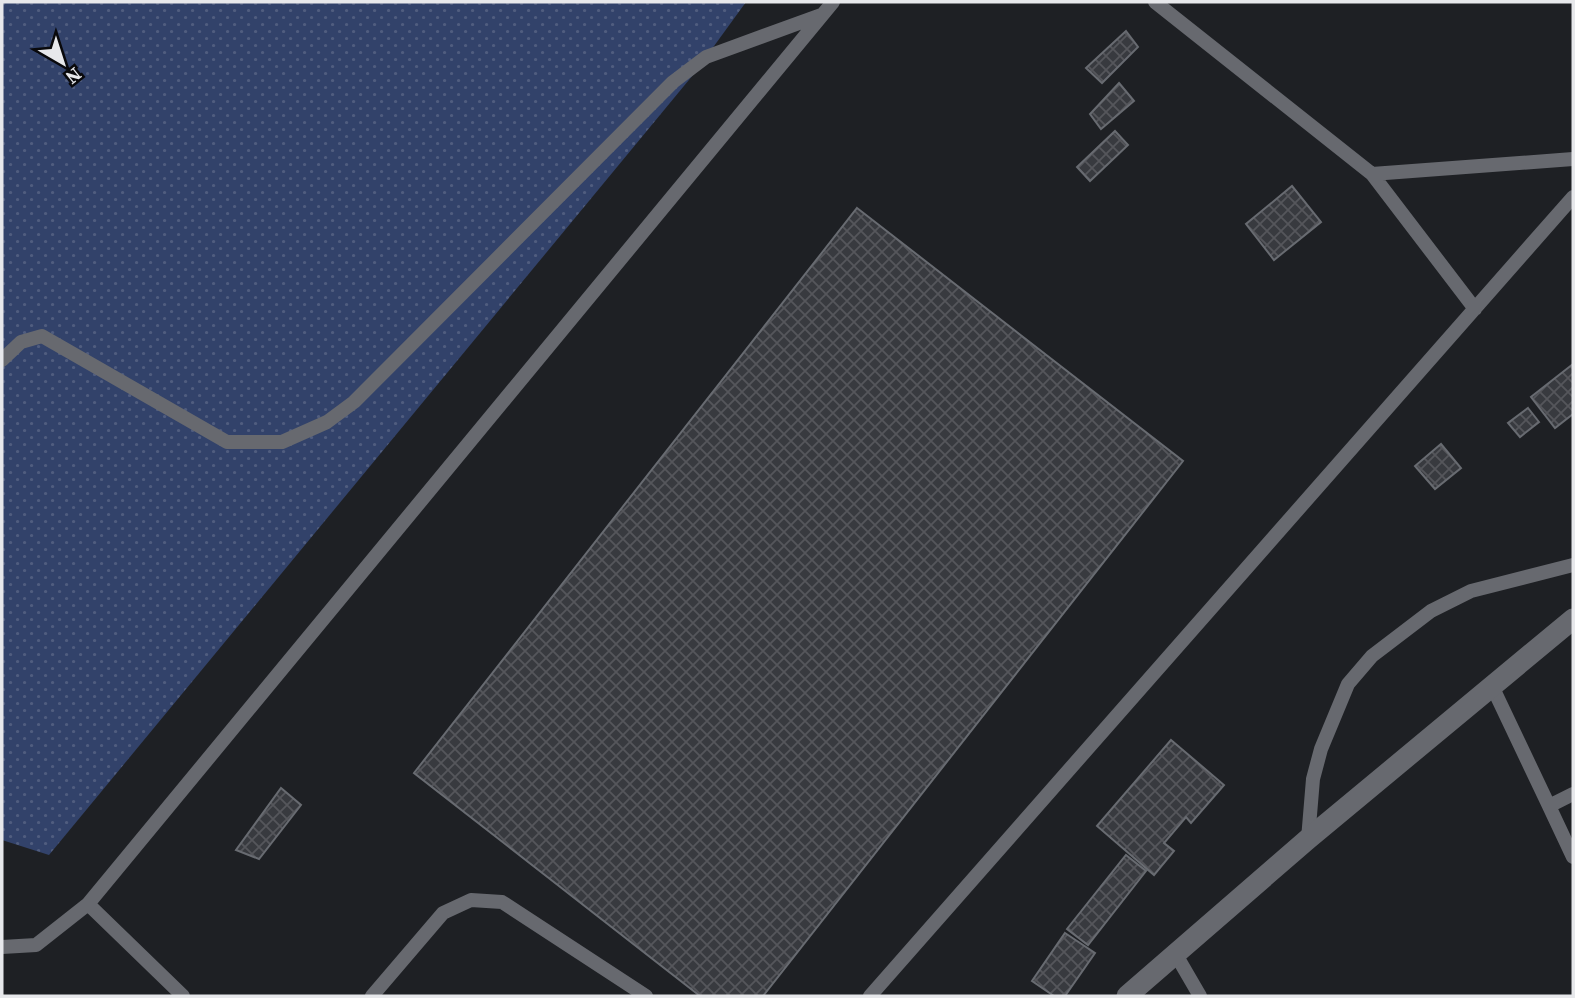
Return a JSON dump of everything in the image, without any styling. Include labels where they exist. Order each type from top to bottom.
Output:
[{"type":"street","points":[[1127,996],[1308,839],[1573,619]]},
{"type":"lane","points":[[2,947],[36,945],[88,904],[833,2]]},
{"type":"lane","points":[[1155,2],[1372,174],[1475,309]]},
{"type":"lane","points":[[2,360],[22,342],[42,336],[227,442],[282,442],[327,422],[354,402],[673,82],[706,57],[822,15]]},
{"type":"lane","points":[[1372,174],[1573,159]]},
{"type":"lane","points":[[870,996],[1573,197]]},
{"type":"lane","points":[[1308,839],[1313,779],[1321,749],[1348,684],[1372,656],[1431,611],[1471,591],[1573,565]]},
{"type":"lane","points":[[1492,686],[1573,857]]},
{"type":"lane","points":[[1549,806],[1573,794]]},
{"type":"lane","points":[[372,996],[443,913],[471,900],[502,902],[646,996]]},
{"type":"lane","points":[[88,904],[183,996]]},
{"type":"lane","points":[[1175,954],[1200,996]]},
{"type":"shaded area","points":[[2,2],[746,2],[693,75],[49,855],[2,840]]},
{"type":"building","points":[[1126,31],[1138,47],[1102,83],[1086,68]]},
{"type":"building","points":[[1119,83],[1134,101],[1101,129],[1090,114]]},
{"type":"building","points":[[1115,131],[1128,145],[1090,181],[1077,167]]},
{"type":"building","points":[[1292,186],[1321,222],[1274,260],[1246,224]]},
{"type":"building","points":[[857,208],[1183,461],[763,996],[700,996],[414,773]]},
{"type":"building","points":[[1573,364],[1573,414],[1555,428],[1531,397]]},
{"type":"building","points":[[1528,408],[1539,422],[1520,437],[1508,423]]},
{"type":"building","points":[[1441,444],[1461,468],[1435,489],[1415,466]]},
{"type":"building","points":[[1171,740],[1224,785],[1191,823],[1186,817],[1164,843],[1174,851],[1154,875],[1097,826]]},
{"type":"building","points":[[281,788],[301,805],[259,859],[236,850]]},
{"type":"building","points":[[1126,855],[1146,871],[1088,945],[1067,929]]},
{"type":"building","points":[[1065,933],[1095,953],[1065,996],[1054,996],[1032,981]]}]
